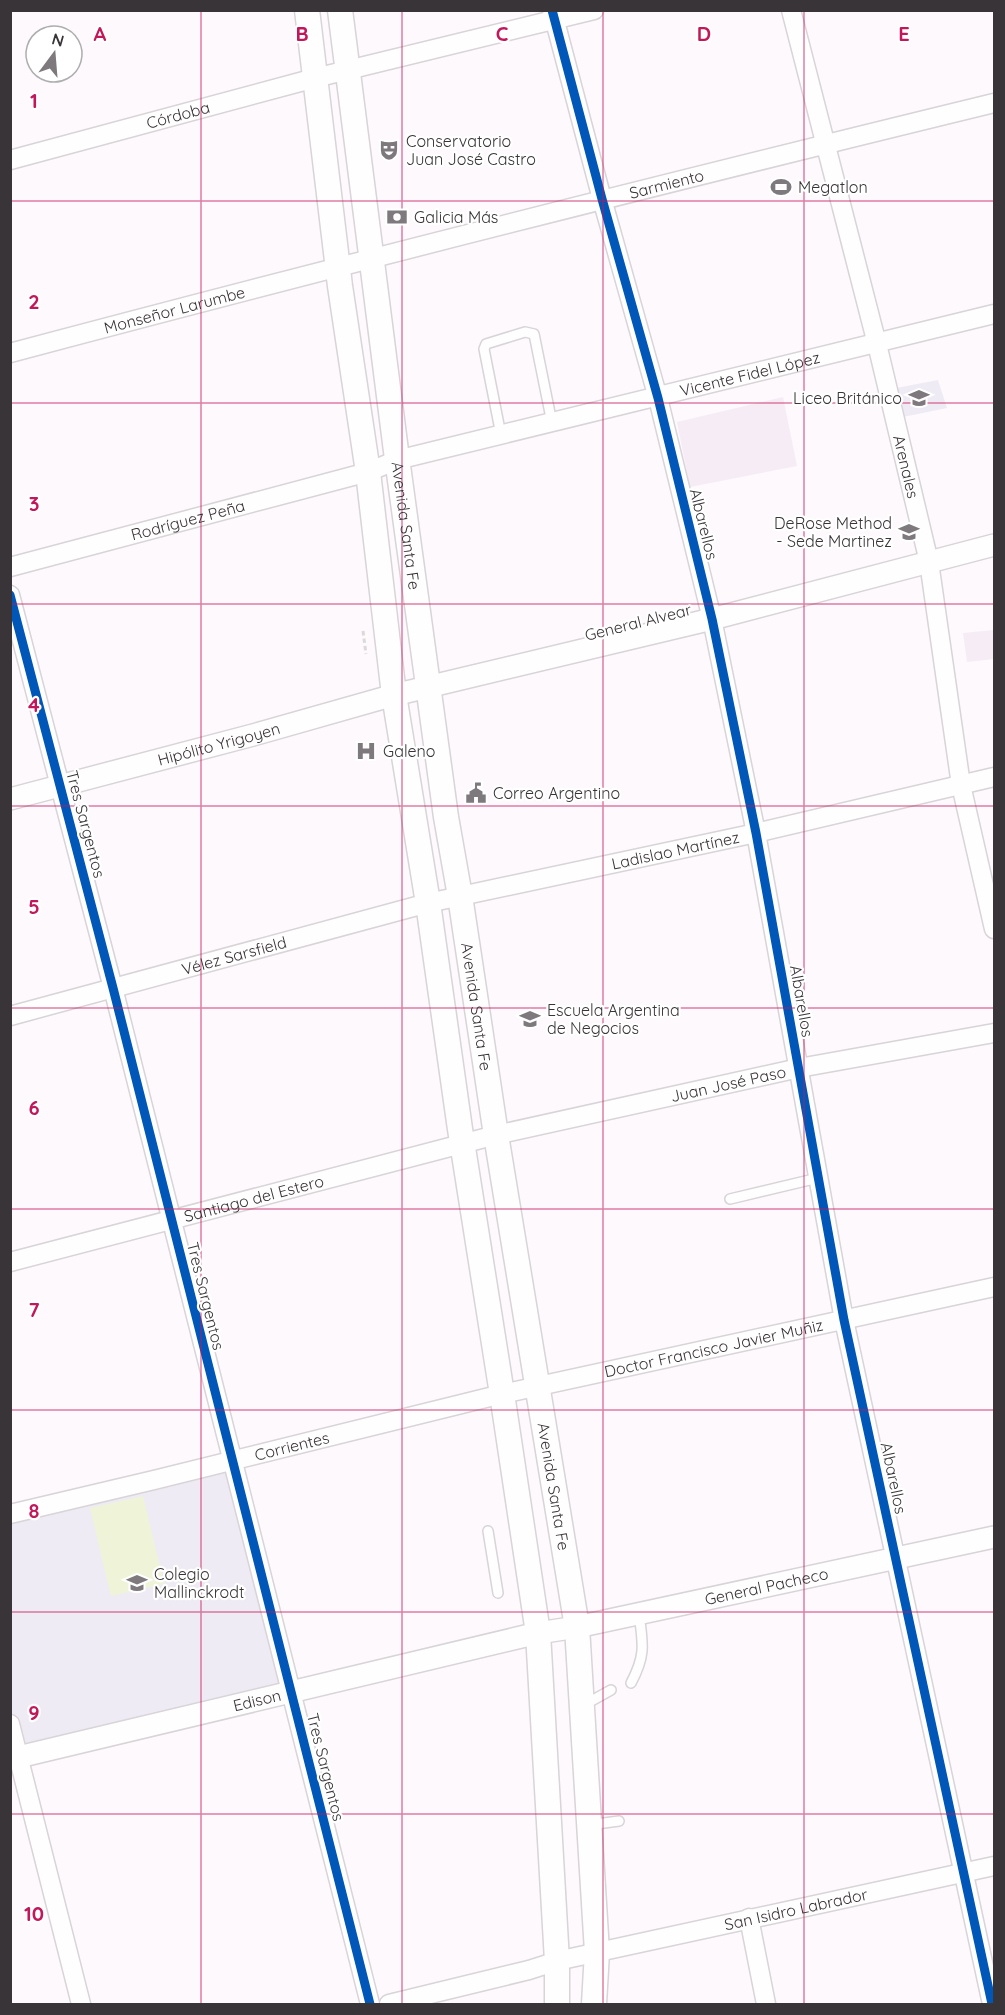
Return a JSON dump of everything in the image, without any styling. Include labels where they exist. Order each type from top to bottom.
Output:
[{"type":"main road","name":"Avenida Santa Fe","points":[[307,10],[338,266],[368,472],[394,696],[428,903],[462,1144],[538,1634],[557,1961],[556,2004]]},
{"type":"main road","name":"Avenida Santa Fe","points":[[340,10],[397,460],[446,817],[577,1627],[597,1952],[594,2004]]},
{"type":"street","name":"Córdoba","points":[[10,160],[554,16],[594,10]]},
{"type":"street","name":"Arenales","points":[[791,10],[877,344],[929,562],[961,785],[994,929]]},
{"type":"street","name":"Albarellos","points":[[554,16],[658,398],[712,619],[756,833],[844,1320],[992,2004]]},
{"type":"street","name":"Sarmiento","points":[[338,266],[994,103]]},
{"type":"street","name":"Monseñor Larumbe","points":[[10,353],[338,266]]},
{"type":"street","name":"Vicente Fidel López","points":[[368,472],[397,460],[994,314]]},
{"type":"street","name":"Rodríguez Peña","points":[[10,567],[368,472]]},
{"type":"street","name":"General Alvear","points":[[428,688],[712,619],[994,545]]},
{"type":"street","name":"Tres Sargentos","points":[[10,594],[113,988],[370,2004]]},
{"type":"street","name":"Hipólito Yrigoyen","points":[[10,799],[428,688]]},
{"type":"street","name":"Ladislao Martínez","points":[[460,896],[756,833],[994,777]]},
{"type":"street","name":"Vélez Sarsfield","points":[[10,1016],[460,896]]},
{"type":"street","name":"Juan José Paso","points":[[462,1144],[799,1068],[994,1033]]},
{"type":"street","name":"Santiago del Estero","points":[[10,1262],[462,1144]]},
{"type":"street","name":"Doctor Francisco Javier Muñiz","points":[[538,1386],[994,1287]]},
{"type":"street","name":"Corrientes","points":[[10,1514],[538,1386]]},
{"type":"street","name":"General Pacheco","points":[[538,1634],[994,1537]]},
{"type":"street","name":"Edison","points":[[15,1758],[538,1634]]},
{"type":"street","points":[[10,1724],[15,1758],[81,2004]]},
{"type":"street","name":"San Isidro Labrador","points":[[389,2004],[557,1961],[994,1866]]},
{"type":"street","points":[[748,1918],[766,2004]]},
{"type":"lane","points":[[501,435],[484,349],[486,344],[525,332],[534,334],[552,423]]},
{"type":"lane","points":[[730,1199],[818,1178]]},
{"type":"lane","points":[[488,1531],[498,1593]]},
{"type":"lane","points":[[631,1683],[639,1667],[643,1650],[639,1614]]},
{"type":"lane","points":[[582,1706],[611,1690]]},
{"type":"lane","points":[[589,1825],[619,1821]]},
{"type":"path","points":[[363,631],[366,654]]},
{"type":"shaded area","name":"Liceo Británico","points":[[938,380],[947,408],[898,418],[891,389]]},
{"type":"shaded area","points":[[783,397],[797,466],[690,487],[677,422]]},
{"type":"shaded area","points":[[994,630],[994,659],[967,662],[963,633]]},
{"type":"shaded area","name":"Colegio Mallinckrodt","points":[[231,1460],[292,1693],[19,1757],[10,1724],[10,1514]]},
{"type":"green space","points":[[143,1496],[164,1584],[111,1596],[90,1508]]},
{"type":"cycle path","points":[[552,10],[658,398],[712,619],[756,833],[844,1320],[992,2004]]},
{"type":"cycle path","points":[[10,595],[113,988],[370,2004]]},
{"type":"place","name":"Conservatorio Juan José Castro","points":[[389,150]]},
{"type":"place","name":"Megatlon","points":[[781,187]]},
{"type":"place","name":"Galicia Más","points":[[397,217]]},
{"type":"place","name":"Liceo Británico","points":[[919,398]]},
{"type":"place","name":"DeRose Method - Sede Martinez","points":[[909,532]]},
{"type":"place","name":"Galeno","points":[[366,751]]},
{"type":"place","name":"Correo Argentino","points":[[476,793]]},
{"type":"place","name":"Escuela Argentina de Negocios","points":[[530,1019]]},
{"type":"place","name":"Colegio Mallinckrodt","points":[[137,1583]]}]
